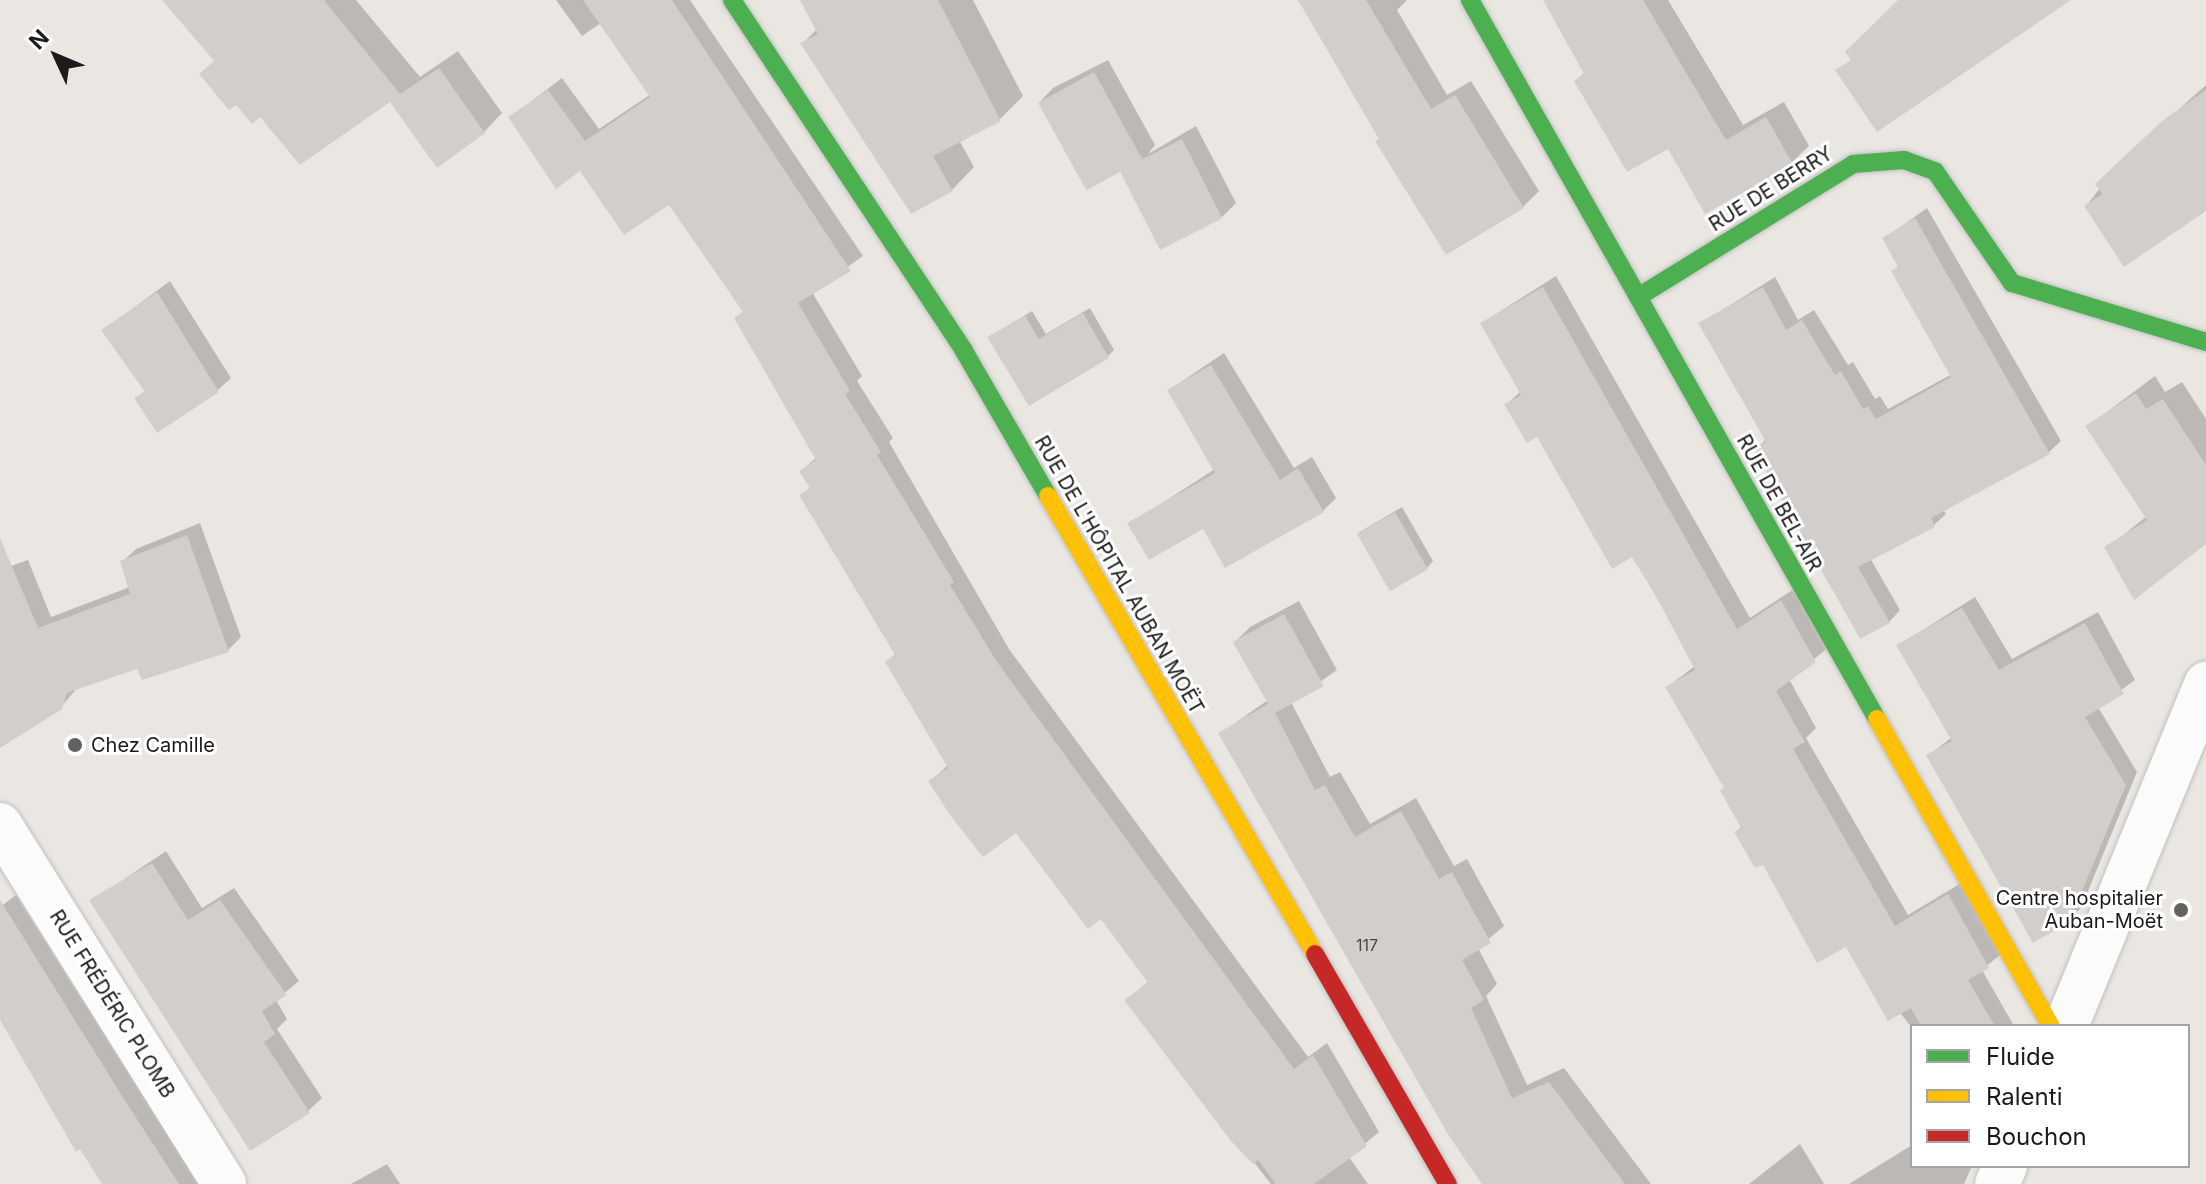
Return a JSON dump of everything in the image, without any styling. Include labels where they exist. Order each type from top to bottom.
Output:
[{"type":"street","name":"RUE DE L'HÔPITAL AUBAN MOËT","points":[[732,0],[964,351],[1448,1184]]},
{"type":"street","name":"RUE DE BEL-AIR","points":[[1470,0],[2050,1024]]},
{"type":"street","name":"RUE DE BERRY","points":[[1638,297],[1853,164],[1904,160],[1935,171],[2012,283],[2206,342]]},
{"type":"street","points":[[2067,1024],[2206,684]]},
{"type":"street","name":"RUE FRÉDÉRIC PLOMB","points":[[0,825],[224,1184]]},
{"type":"building","points":[[162,0],[324,0],[400,94],[439,68],[485,133],[437,168],[390,102],[300,165],[260,117],[252,124],[236,105],[229,110],[199,74],[214,61]]},
{"type":"building","points":[[583,0],[672,0],[851,271],[798,303],[850,391],[845,394],[881,452],[877,455],[954,582],[950,585],[997,662],[1294,1069],[1313,1055],[1367,1146],[1314,1184],[1276,1184],[1258,1160],[1253,1164],[1231,1141],[1124,1000],[1148,983],[1101,919],[1088,929],[1016,833],[983,857],[950,815],[928,781],[948,768],[885,662],[895,655],[799,495],[810,488],[799,471],[816,460],[734,318],[743,312],[669,205],[624,235],[580,171],[556,189],[508,117],[548,90],[585,141],[650,97]]},
{"type":"building","points":[[800,0],[938,0],[1001,121],[933,156],[953,191],[911,214],[800,43],[818,34]]},
{"type":"building","points":[[1298,0],[1366,0],[1431,109],[1455,95],[1524,208],[1446,255],[1375,141],[1379,139]]},
{"type":"building","points":[[1543,0],[1643,0],[1726,140],[1766,117],[1793,164],[1705,214],[1668,149],[1627,172],[1574,81],[1584,74]]},
{"type":"building","points":[[1898,0],[2071,0],[1877,132],[1835,70],[1851,60],[1845,52]]},
{"type":"building","points":[[1094,72],[1142,159],[1087,190],[1038,103]]},
{"type":"building","points":[[2206,90],[2206,211],[2124,267],[2084,206],[2102,194],[2095,184],[2162,121]]},
{"type":"building","points":[[1182,139],[1222,218],[1160,250],[1120,171]]},
{"type":"building","points":[[1915,218],[2050,454],[1931,518],[1935,527],[1858,567],[1890,623],[1860,639],[1753,449],[1766,442],[1698,323],[1763,287],[1786,330],[1802,320],[1835,375],[1841,371],[1863,409],[1868,406],[1876,419],[1951,377],[1891,271],[1898,267],[1882,238]]},
{"type":"building","points":[[1543,287],[1737,629],[1781,600],[1816,662],[1776,691],[1805,742],[1793,749],[1895,926],[1948,894],[1989,968],[1968,980],[1994,1024],[1920,1024],[1911,1008],[1888,1021],[1846,947],[1817,963],[1763,865],[1755,868],[1734,832],[1741,828],[1720,790],[1724,788],[1665,687],[1695,670],[1632,557],[1612,569],[1537,437],[1527,443],[1504,404],[1521,395],[1480,323]]},
{"type":"building","points":[[157,292],[219,392],[157,433],[134,398],[145,392],[101,330]]},
{"type":"building","points":[[1083,313],[1109,358],[1029,406],[987,337],[1025,316],[1039,339]]},
{"type":"building","points":[[1211,365],[1280,480],[1298,468],[1324,512],[1225,568],[1203,529],[1149,560],[1127,523],[1215,473],[1167,390]]},
{"type":"building","points":[[2136,393],[2146,409],[2163,399],[2206,465],[2206,544],[2134,600],[2104,547],[2147,520],[2085,426]]},
{"type":"building","points":[[1395,512],[1428,569],[1390,591],[1357,534]]},
{"type":"building","points":[[187,535],[229,652],[142,680],[137,669],[67,693],[62,709],[0,748],[0,538],[38,628],[130,594],[120,561]]},
{"type":"building","points":[[1962,608],[1999,670],[2085,623],[2124,694],[2085,717],[2126,785],[2069,922],[2033,943],[1926,755],[1952,741],[1896,645]]},
{"type":"building","points":[[1284,614],[1324,686],[1275,713],[1315,790],[1325,785],[1355,837],[1401,811],[1439,879],[1452,872],[1491,943],[1462,960],[1484,1000],[1471,1008],[1512,1098],[1549,1082],[1625,1184],[1482,1184],[1449,1136],[1218,733],[1268,704],[1233,642]]},
{"type":"building","points":[[152,863],[188,920],[220,900],[287,995],[262,1011],[275,1034],[264,1042],[310,1113],[250,1151],[89,900]]},
{"type":"building","points":[[0,900],[179,1184],[102,1184],[80,1149],[76,1152],[0,1020]]},
{"type":"traffic: fast","points":[[732,0],[964,351],[1048,496]]},
{"type":"traffic: fast","points":[[1470,0],[1877,719]]},
{"type":"traffic: fast","points":[[1638,297],[1853,164],[1904,160],[1935,171],[2012,283],[2206,342]]},
{"type":"traffic: slow","points":[[1048,496],[1315,954]]},
{"type":"traffic: slow","points":[[1877,719],[2050,1024]]},
{"type":"traffic: jam","points":[[1315,954],[1448,1184]]},
{"type":"place","name":"Chez Camille","points":[[75,745]]},
{"type":"place","name":"Centre hospitalier Auban-Moët","points":[[2181,910]]}]
